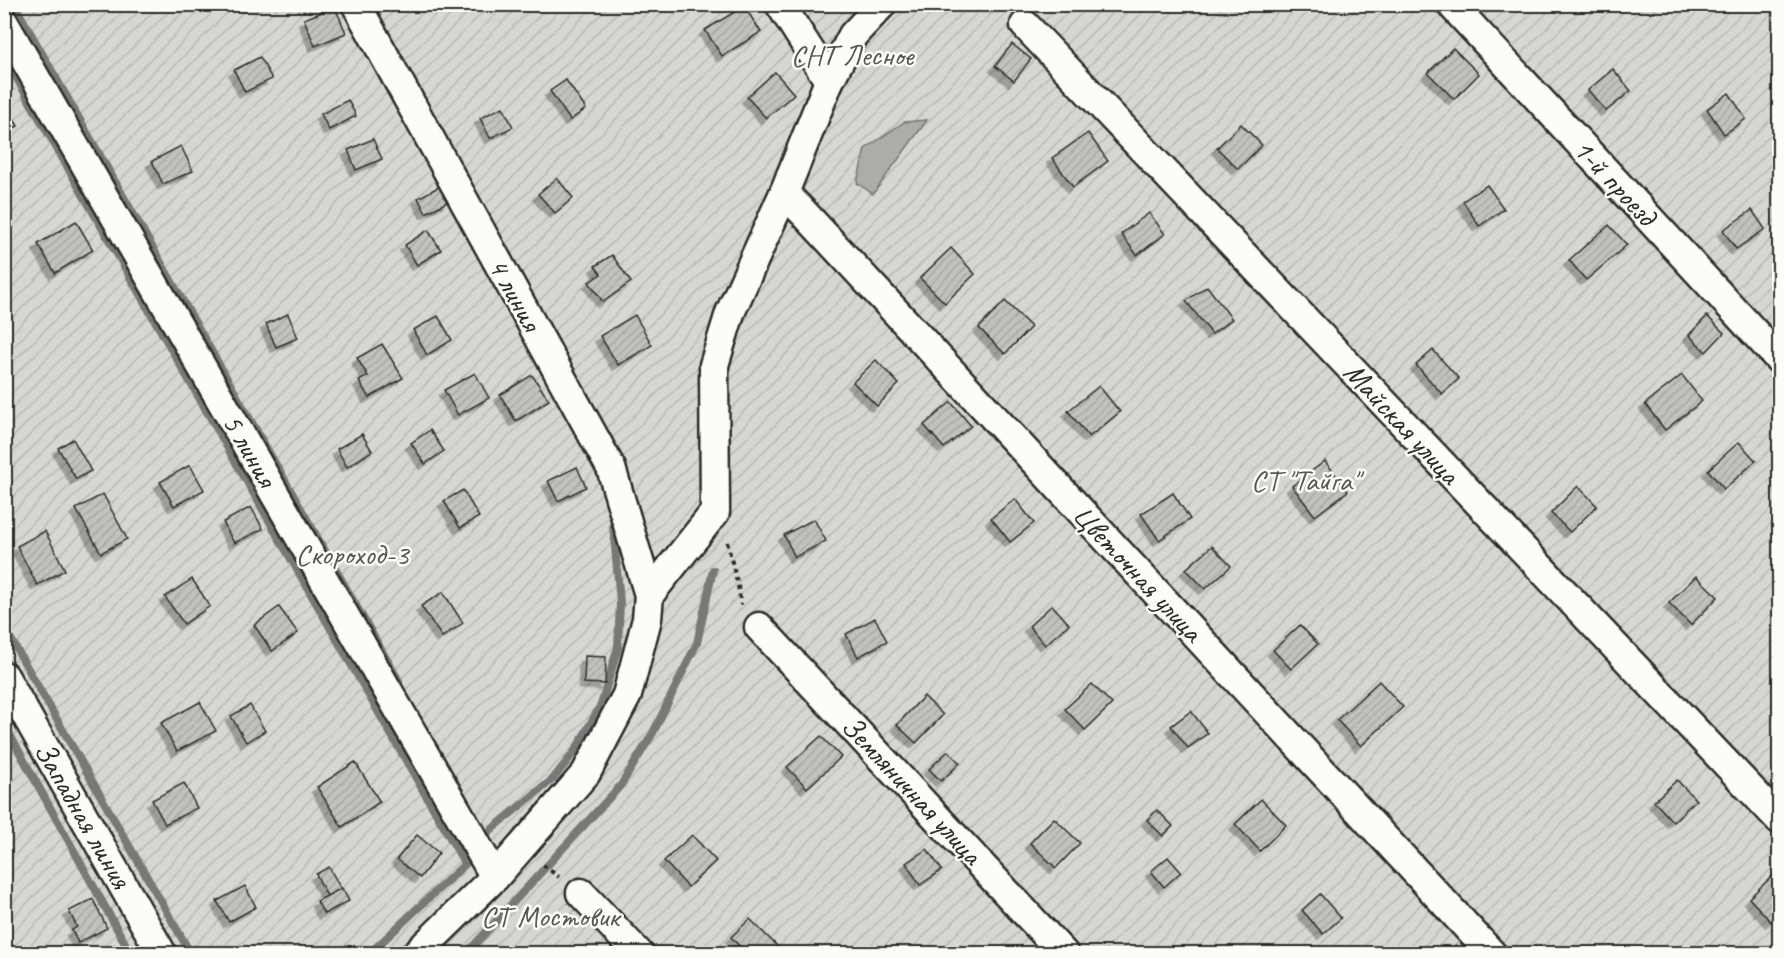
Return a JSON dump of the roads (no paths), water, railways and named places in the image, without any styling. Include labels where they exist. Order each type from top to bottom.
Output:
[{"type":"street","name":"4 линия","points":[[356,4],[611,468],[649,595]]},
{"type":"street","points":[[780,4],[829,81]]},
{"type":"street","points":[[416,954],[495,877],[586,773],[627,695],[647,619],[649,595],[715,512],[714,364],[730,313],[784,193],[829,81],[853,34],[882,4]]},
{"type":"street","name":"1-й проезд","points":[[1450,4],[1779,360]]},
{"type":"street","name":"5 линия","points":[[4,23],[495,877]]},
{"type":"street","name":"Майская улица","points":[[1025,25],[1779,820]]},
{"type":"street","name":"Цветочная улица","points":[[784,193],[1492,954]]},
{"type":"street","name":"Земляничная улица","points":[[759,627],[1064,954]]},
{"type":"street","name":"Западная линия","points":[[4,676],[162,954]]},
{"type":"street","points":[[581,893],[639,954]]},
{"type":"waterway","points":[[14,4],[399,681]]},
{"type":"waterway","points":[[4,56],[465,864],[369,954]]},
{"type":"waterway","points":[[481,825],[486,834],[553,779],[575,751],[601,705],[618,647],[620,602],[613,525]]},
{"type":"waterway","points":[[466,954],[621,785],[653,733],[697,643],[713,570]]},
{"type":"waterway","points":[[4,627],[191,954]]},
{"type":"waterway","points":[[4,724],[131,954]]},
{"type":"park label","name":"СНТ Лесное","points":[[852,55]]},
{"type":"park label","name":"СТ \"Тайга\"","points":[[1305,480]]},
{"type":"park label","name":"Скороход-3","points":[[352,554]]},
{"type":"park label","name":"СТ Мостовик","points":[[550,916]]}]
